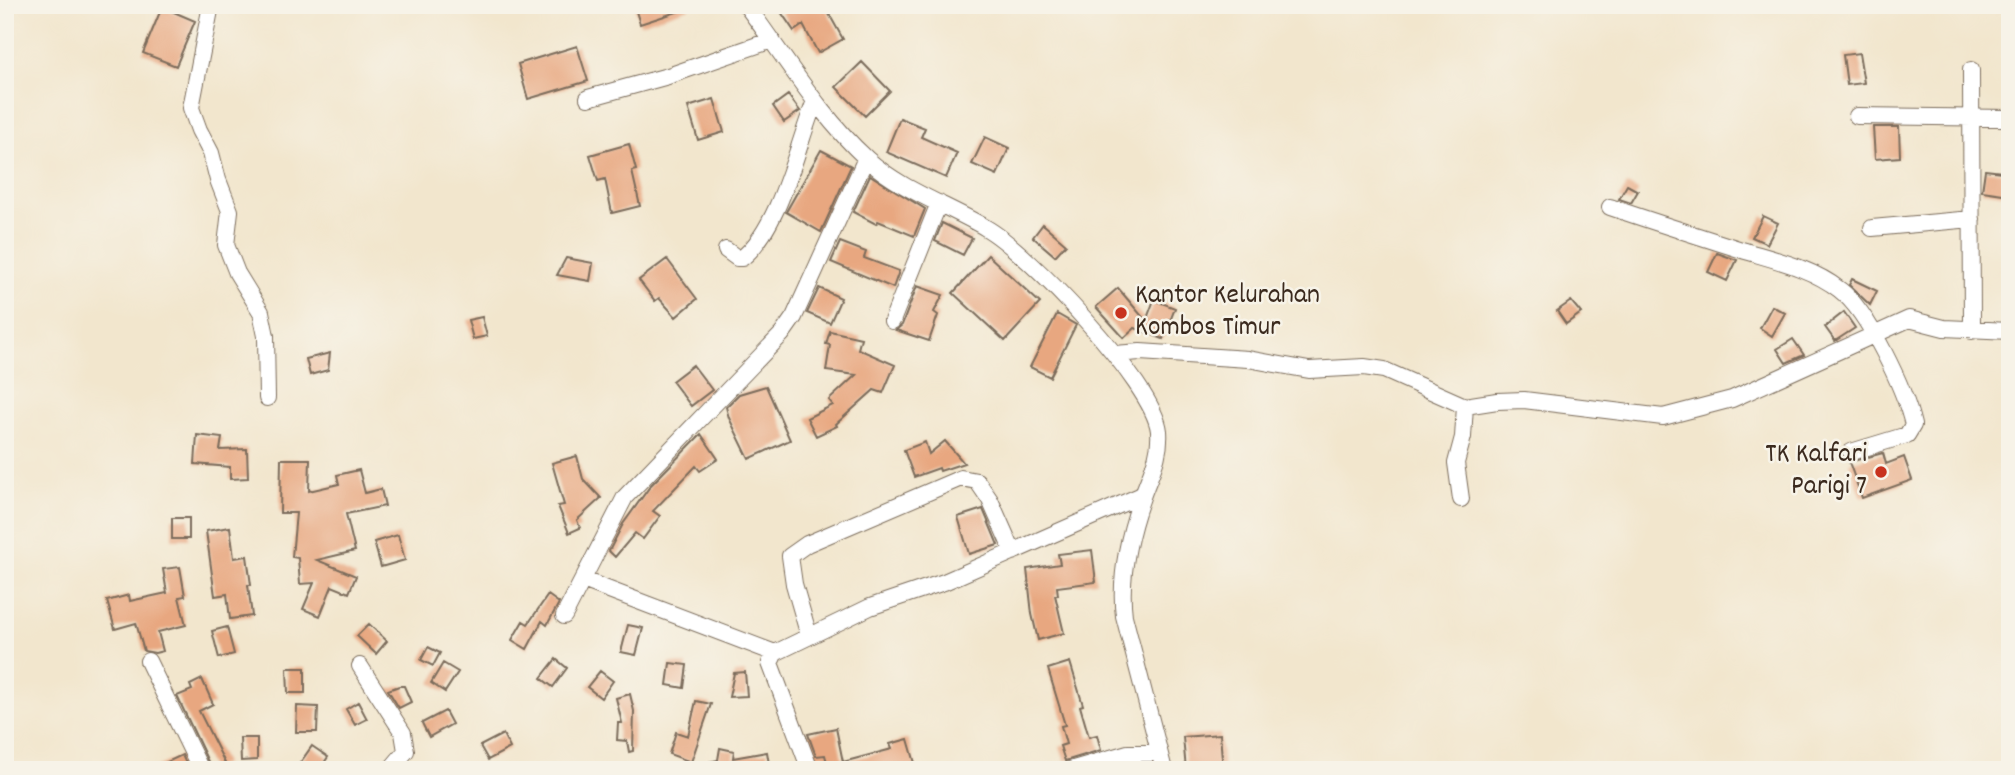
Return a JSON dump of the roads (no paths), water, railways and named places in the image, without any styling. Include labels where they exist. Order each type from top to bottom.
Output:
[{"type":"street","points":[[211,5],[191,108],[198,130],[211,153],[230,211],[226,245],[237,273],[261,312],[266,335],[267,398]]},
{"type":"street","points":[[746,5],[816,102],[866,158],[889,177],[988,229],[1026,261],[1062,295],[1115,354],[1151,407],[1159,429],[1159,448],[1155,468],[1142,495],[1133,528],[1121,594],[1124,616],[1164,770]]},
{"type":"street","points":[[588,98],[668,76],[772,40]]},
{"type":"street","points":[[1972,70],[1972,331]]},
{"type":"street","points":[[726,250],[737,258],[742,258],[764,230],[794,167],[804,128],[816,102]]},
{"type":"street","points":[[1857,116],[2010,118]]},
{"type":"street","points":[[564,616],[625,497],[782,334],[794,317],[866,158]]},
{"type":"street","points":[[892,321],[939,203]]},
{"type":"street","points":[[1610,208],[1820,276],[1842,291],[1873,334],[1898,380],[1913,425],[1907,435],[1851,452]]},
{"type":"street","points":[[1872,228],[1972,219]]},
{"type":"street","points":[[1115,354],[1140,352],[1248,359],[1309,370],[1363,367],[1384,370],[1465,406],[1524,400],[1663,417],[1732,399],[1909,319],[1944,328],[2010,331]]},
{"type":"street","points":[[1461,499],[1456,463],[1463,438],[1465,406]]},
{"type":"street","points":[[809,636],[794,584],[790,555],[807,544],[961,478],[976,481],[990,500],[1013,552]]},
{"type":"street","points":[[810,770],[770,663],[775,653],[870,607],[944,582],[1142,495]]},
{"type":"street","points":[[583,580],[775,653]]},
{"type":"street","points":[[148,661],[201,770]]},
{"type":"street","points":[[360,666],[404,733],[406,751],[390,770]]},
{"type":"street","points":[[1070,770],[1128,753],[1159,753]]},
{"type":"place","name":"Kantor Kelurahan Kombos Timur","points":[[1121,313]]},
{"type":"place","name":"TK Kalfari Parigi 7","points":[[1881,472]]}]
